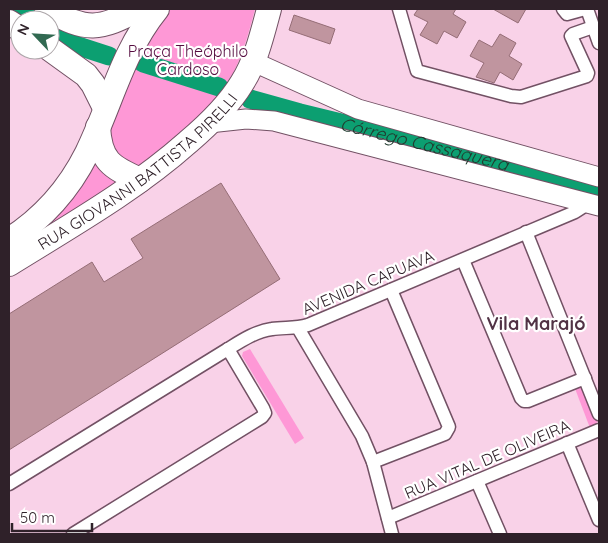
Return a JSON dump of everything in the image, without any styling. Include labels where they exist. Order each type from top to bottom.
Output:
[{"type":"highway","points":[[48,9],[68,20],[89,26],[115,22],[139,9]]},
{"type":"highway","name":"RUA GIOVANNI BATTISTA PIRELLI","points":[[9,240],[38,218],[65,189],[86,154],[132,44],[156,9]]},
{"type":"highway","name":"RUA GIOVANNI BATTISTA PIRELLI","points":[[9,264],[140,180],[173,156],[209,122],[232,97],[254,62],[269,9]]},
{"type":"highway","points":[[60,56],[86,75],[93,84],[101,118],[98,140],[105,159],[112,166],[140,180]]},
{"type":"main road","points":[[254,62],[358,109],[599,177]]},
{"type":"main road","points":[[209,122],[246,119],[274,121],[594,204]]},
{"type":"street","points":[[398,9],[417,71],[521,97],[585,78],[588,73],[571,36],[592,27]]},
{"type":"street","points":[[563,9],[566,14],[586,9],[599,43]]},
{"type":"street","name":"AVENIDA CAPUAVA","points":[[9,484],[256,333],[269,329],[298,328],[594,204]]},
{"type":"street","points":[[526,232],[599,414]]},
{"type":"street","points":[[463,260],[521,398],[524,401],[585,378]]},
{"type":"street","points":[[373,462],[445,434],[449,427],[391,290]]},
{"type":"street","points":[[298,328],[362,436],[373,462],[392,534]]},
{"type":"street","points":[[73,534],[262,417],[265,413],[263,408],[228,349]]},
{"type":"street","name":"RUA VITAL DE OLIVEIRA","points":[[388,518],[599,430]]},
{"type":"street","points":[[567,443],[599,520]]},
{"type":"street","points":[[478,481],[500,534]]},
{"type":"green space","name":"Praça Theóphilo Cardoso","points":[[168,9],[255,9],[242,52],[234,72],[223,91],[194,123],[137,168],[115,154],[109,132],[140,52]]},
{"type":"green space","points":[[95,157],[124,181],[44,229],[72,196]]},
{"type":"green space","points":[[250,349],[304,438],[295,444],[242,356],[243,352]]},
{"type":"green space","points":[[580,384],[599,418],[595,426],[590,428],[574,386]]},
{"type":"building","points":[[418,9],[456,9],[453,14],[466,22],[457,38],[444,31],[437,44],[420,35],[428,22],[414,15]]},
{"type":"building","points":[[493,9],[526,9],[518,23]]},
{"type":"building","points":[[294,15],[335,29],[330,44],[289,30]]},
{"type":"building","points":[[500,34],[516,43],[509,56],[522,64],[513,80],[500,72],[494,83],[476,77],[484,63],[470,56],[479,40],[492,47]]},
{"type":"building","points":[[221,183],[280,279],[9,450],[9,314],[92,262],[104,282],[143,258],[131,239]]},
{"type":"waterway","name":"Córrego Cassaquera","points":[[60,36],[72,44],[109,56]]},
{"type":"waterway","name":"Córrego Cassaquera","points":[[143,63],[219,87]]},
{"type":"waterway","name":"Córrego Cassaquera","points":[[250,99],[497,161],[599,191]]},
{"type":"waterway","points":[[259,111],[261,103]]},
{"type":"district","name":"Vila Marajó","points":[[536,323]]}]
